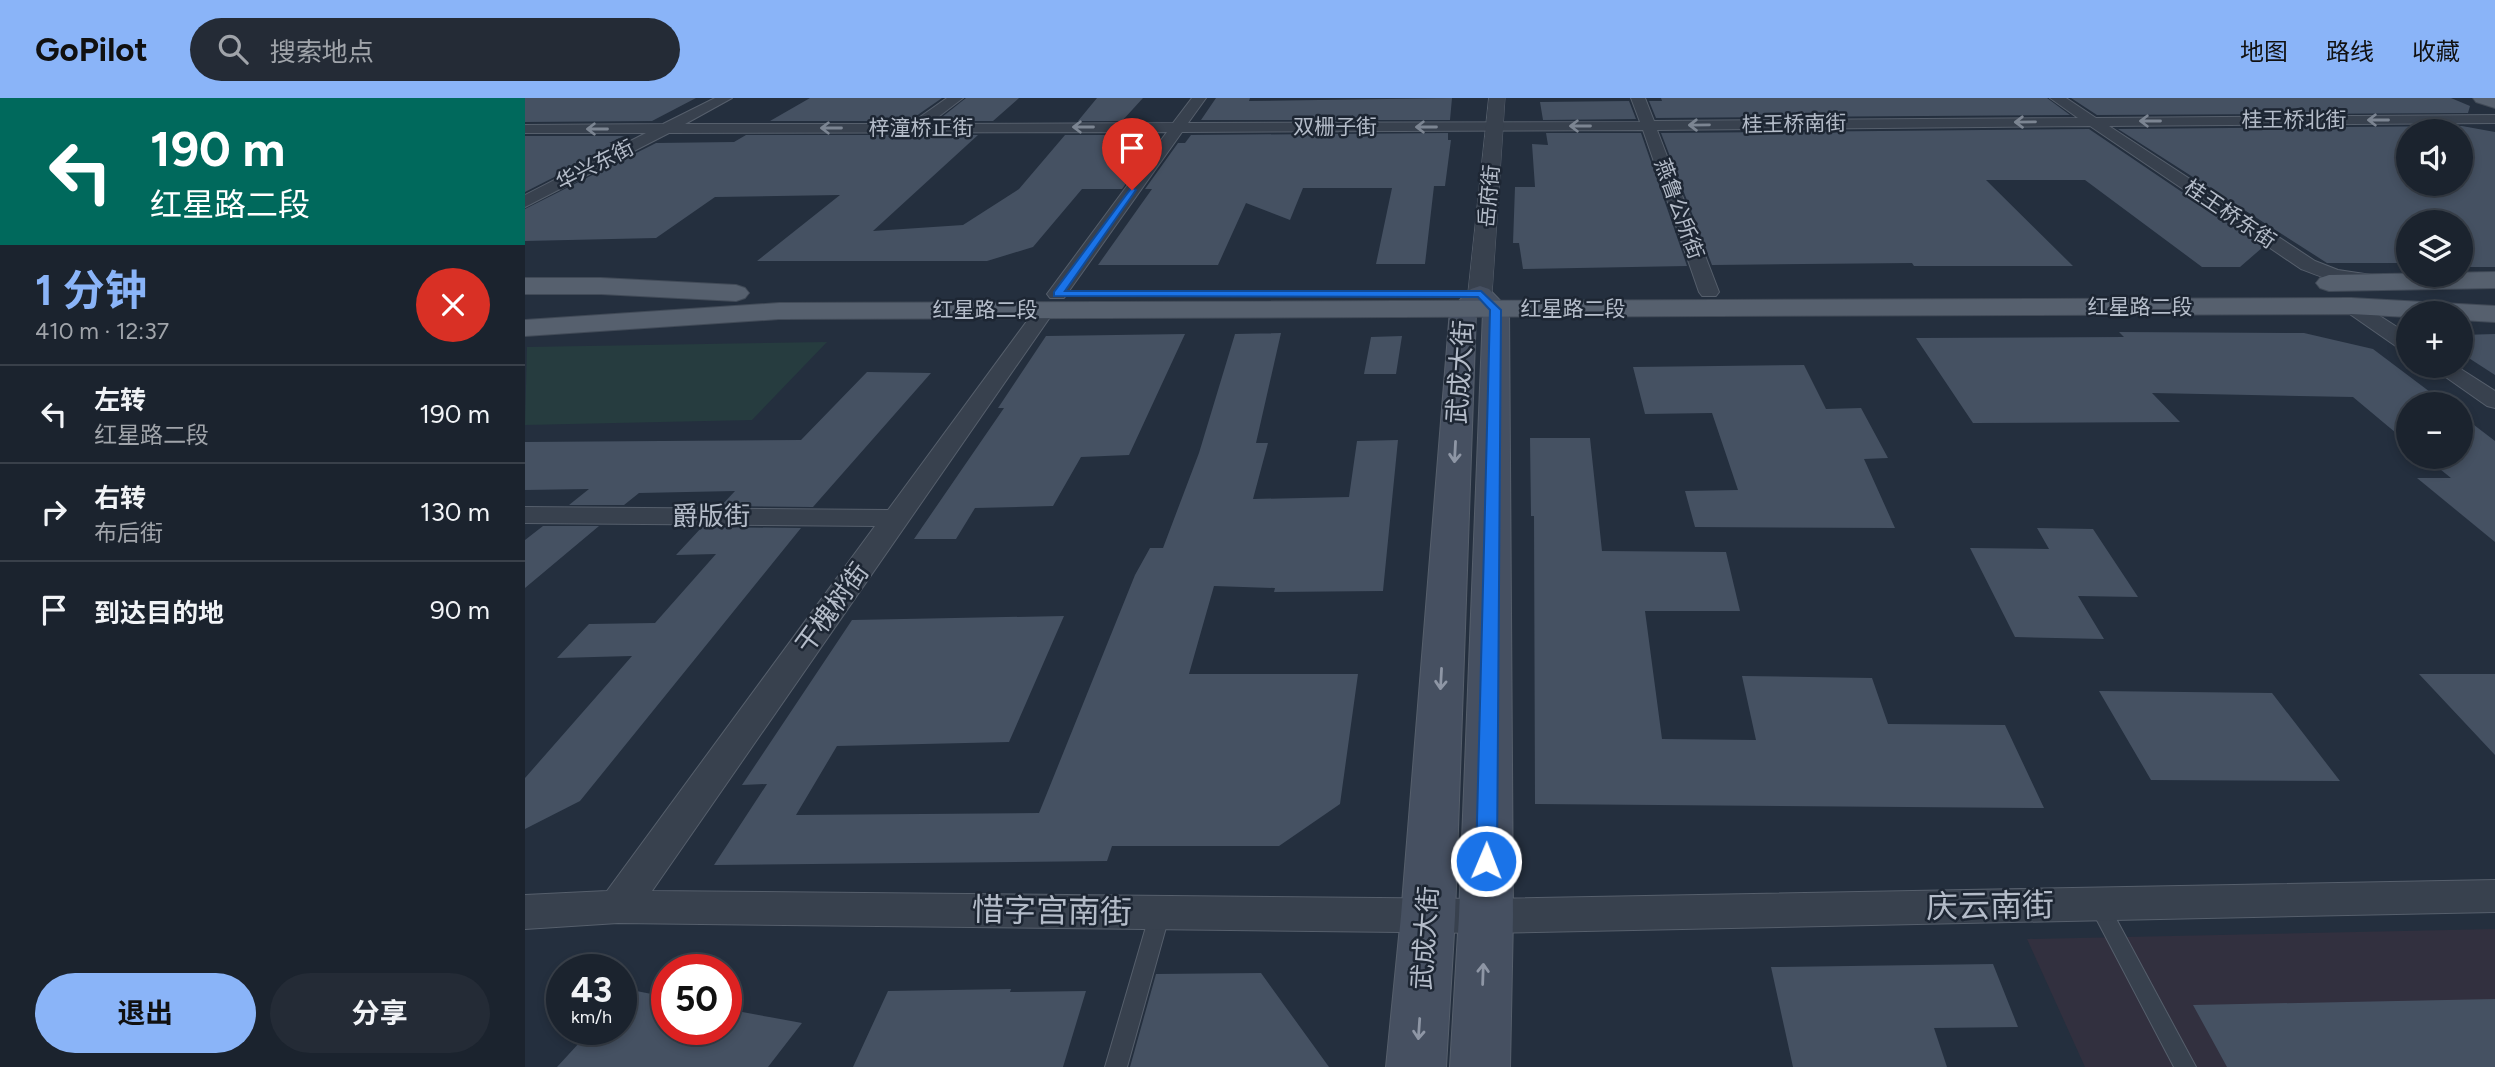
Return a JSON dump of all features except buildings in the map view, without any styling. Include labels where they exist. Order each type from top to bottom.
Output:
[{"type":"main road","points":[[2482,98],[2495,103]]},
{"type":"main road","name":"红星路二段","points":[[1480,304],[1709,292],[2196,290],[2378,281],[2495,280]]},
{"type":"main road","name":"红星路二段","points":[[525,286],[601,286],[778,303]]},
{"type":"main road","name":"红星路二段","points":[[2196,290],[2348,298],[2495,314]]},
{"type":"main road","points":[[2348,298],[2443,291],[2495,291]]},
{"type":"main road","points":[[525,297],[778,303]]},
{"type":"main road","points":[[2348,298],[2483,303]]},
{"type":"main road","name":"红星路二段","points":[[525,328],[778,303],[1480,304],[2348,298]]},
{"type":"main road","points":[[525,312],[778,303]]},
{"type":"main road","name":"武成大街","points":[[1416,1067],[1480,304]]},
{"type":"main road","name":"武成大街","points":[[1480,304],[1486,916],[1480,1067]]},
{"type":"street","name":"华兴东街","points":[[525,202],[725,98]]},
{"type":"street","points":[[914,128],[956,98]]},
{"type":"street","name":"干槐树街","points":[[618,907],[1199,98]]},
{"type":"street","name":"岳府街","points":[[1480,304],[1497,98]]},
{"type":"street","name":"燕鲁公所街","points":[[1638,98],[1709,292]]},
{"type":"street","name":"桂王桥东街","points":[[2057,98],[2308,265],[2334,275],[2378,281]]},
{"type":"street","name":"桂王桥北街","points":[[2093,121],[2495,119]]},
{"type":"street","name":"桂王桥南街","points":[[1494,127],[2093,121]]},
{"type":"street","name":"梓潼桥正街","points":[[525,129],[1176,127]]},
{"type":"street","name":"双栅子街","points":[[1176,127],[1494,127]]},
{"type":"street","points":[[2348,298],[2396,335]]},
{"type":"street","points":[[2460,378],[2495,401]]},
{"type":"street","name":"爵版街","points":[[525,515],[897,518]]},
{"type":"street","name":"庆云南街","points":[[1486,916],[2495,896]]},
{"type":"street","name":"惜字宫南街","points":[[525,912],[618,907],[1486,916]]},
{"type":"lane","points":[[2099,903],[2185,1067]]},
{"type":"lane","points":[[1116,1067],[1160,912]]},
{"type":"shaded area","points":[[2495,929],[2495,1067],[2085,1067],[2027,939]]},
{"type":"green space","points":[[827,342],[752,420],[525,425],[527,347]]},
{"type":"route","points":[[1132,190],[1057,294],[1481,294],[1496,310],[1486,861]]}]
